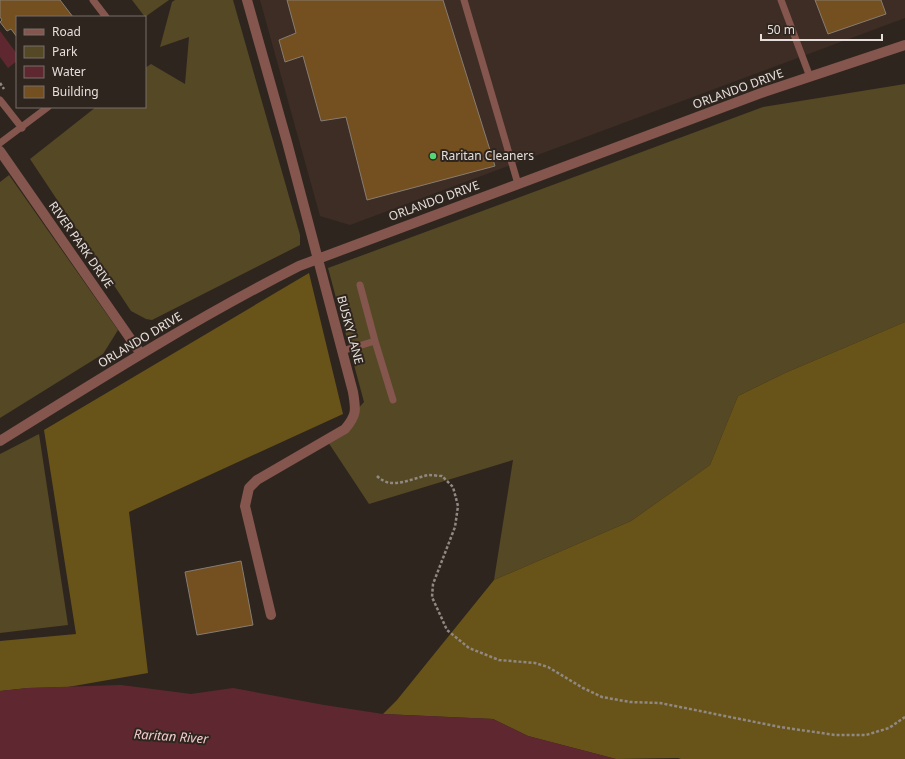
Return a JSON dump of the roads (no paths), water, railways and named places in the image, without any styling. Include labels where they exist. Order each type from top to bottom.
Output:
[{"type":"street","name":"BUSKY LANE","points":[[247,0],[287,142],[342,351],[356,411],[352,421],[345,429],[257,480],[249,488],[245,506],[271,615]]},
{"type":"street","name":"ORLANDO DRIVE","points":[[0,441],[141,354],[254,288],[299,266],[810,77],[905,45]]},
{"type":"street","name":"RIVER PARK DRIVE","points":[[0,152],[141,354]]},
{"type":"lane","points":[[93,0],[105,16]]},
{"type":"lane","points":[[464,0],[518,184]]},
{"type":"lane","points":[[781,0],[810,77]]},
{"type":"lane","points":[[0,100],[22,128]]},
{"type":"lane","points":[[0,143],[47,108]]},
{"type":"lane","points":[[360,284],[375,341],[394,400]]},
{"type":"lane","points":[[342,351],[375,341]]},
{"type":"water","points":[[0,31],[16,53],[16,62],[8,68],[0,57]]},
{"type":"water","name":"Raritan River","points":[[121,685],[191,694],[233,688],[324,705],[383,714],[493,719],[528,736],[616,759],[0,759],[0,691],[28,688]]},
{"type":"place","name":"Raritan Cleaners","points":[[433,156]]}]
